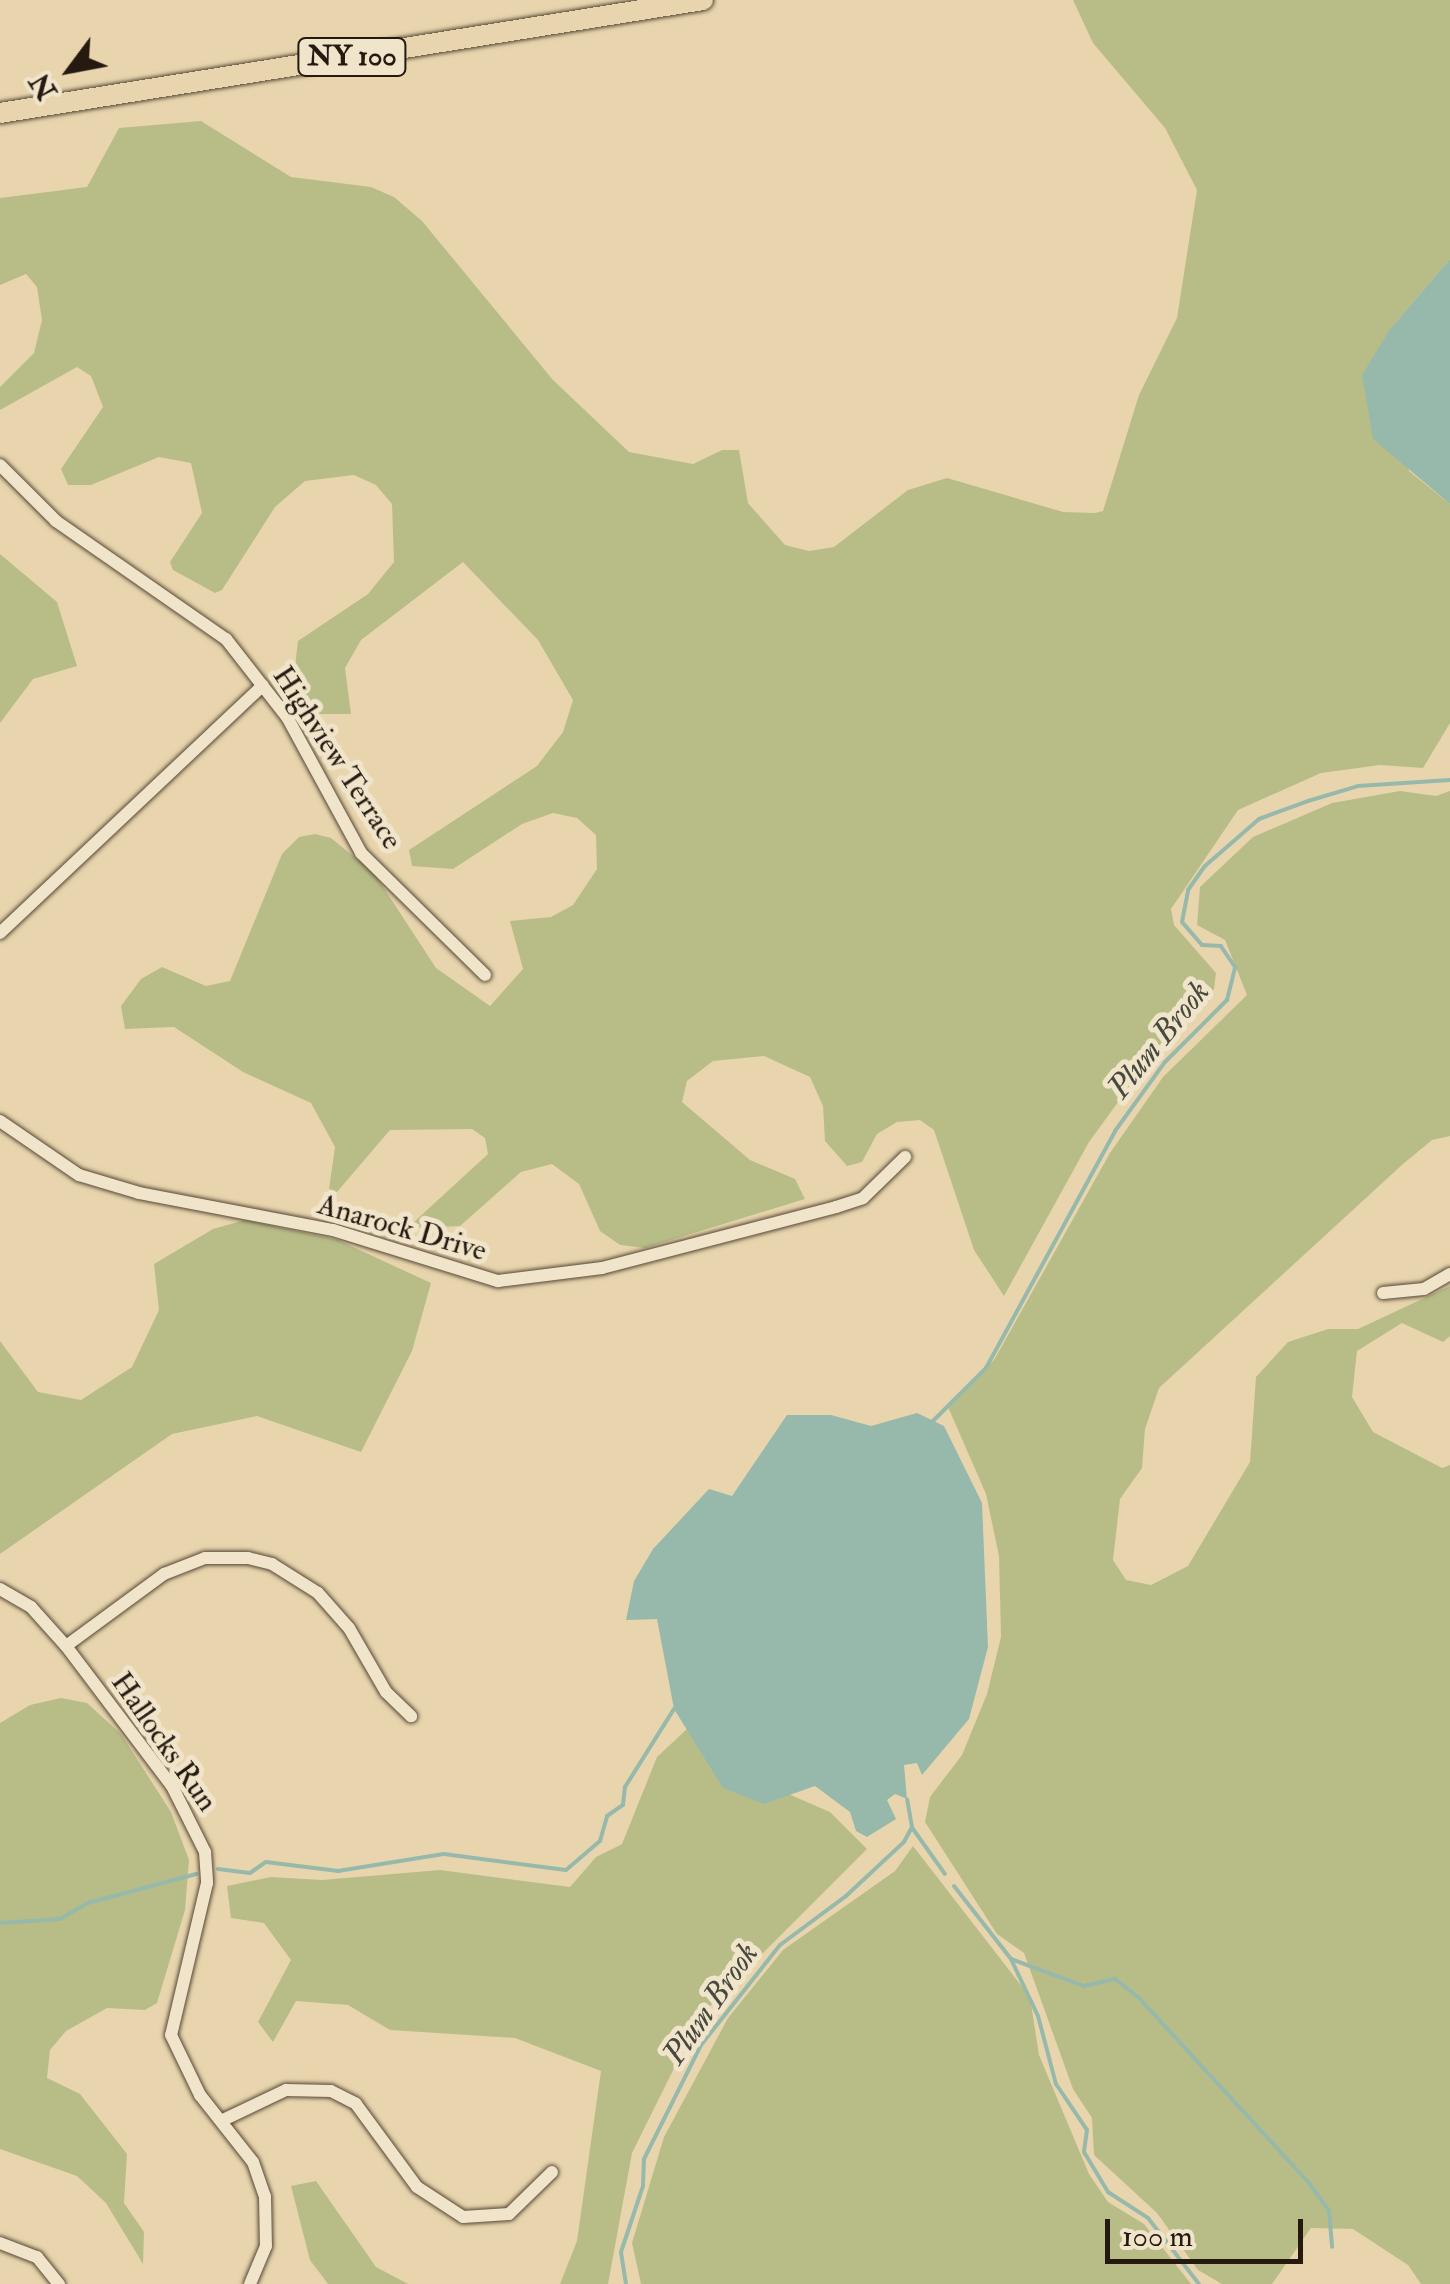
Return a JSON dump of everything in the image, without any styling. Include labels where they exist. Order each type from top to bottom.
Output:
[{"type":"main road","name":"NY 100","points":[[0,113],[703,0]]},
{"type":"street","name":"Highview Terrace","points":[[0,465],[56,521],[226,639],[262,684],[361,852],[486,975]]},
{"type":"street","points":[[0,933],[262,684]]},
{"type":"street","name":"Anarock Drive","points":[[0,1122],[79,1175],[139,1193],[332,1230],[498,1282],[602,1268],[836,1207],[863,1198],[905,1157]]},
{"type":"street","points":[[1384,1293],[1424,1289],[1450,1274]]},
{"type":"street","points":[[66,1646],[164,1574],[205,1558],[248,1558],[272,1564],[318,1592],[349,1628],[386,1692],[411,1716]]},
{"type":"street","name":"Hallocks Run","points":[[0,1589],[31,1607],[66,1646],[172,1786],[206,1852],[207,1882],[171,2035],[200,2095],[223,2120],[258,2171],[268,2212],[266,2246],[250,2284]]},
{"type":"street","points":[[223,2120],[286,2090],[331,2092],[356,2104],[416,2187],[464,2217],[509,2214],[552,2172]]},
{"type":"street","points":[[0,2243],[37,2257],[59,2284]]},
{"type":"green space","points":[[1073,0],[1450,0],[1450,259],[1390,329],[1409,471],[1450,504],[1450,723],[1423,768],[1380,765],[1321,773],[1238,810],[1171,909],[1174,925],[1216,973],[1214,989],[1164,1039],[1089,1142],[1004,1296],[974,1250],[934,1130],[920,1120],[897,1122],[877,1134],[862,1162],[847,1166],[825,1141],[823,1106],[810,1077],[764,1056],[713,1061],[687,1081],[682,1102],[750,1160],[795,1179],[805,1199],[645,1248],[620,1245],[600,1231],[579,1184],[552,1164],[521,1172],[460,1226],[420,1228],[414,1222],[488,1154],[485,1138],[472,1129],[390,1130],[337,1192],[329,1189],[335,1147],[311,1103],[243,1072],[174,1027],[125,1029],[121,1006],[141,979],[162,967],[206,986],[230,981],[282,854],[299,837],[315,834],[331,838],[374,873],[436,968],[490,1006],[523,969],[510,921],[551,917],[573,905],[597,869],[596,835],[577,818],[553,813],[522,824],[453,869],[412,866],[409,850],[537,766],[563,732],[573,700],[538,640],[463,562],[361,640],[345,668],[351,714],[310,714],[294,675],[298,641],[368,594],[394,562],[392,504],[376,485],[354,475],[305,481],[275,507],[222,590],[215,593],[173,570],[170,562],[202,513],[191,463],[159,457],[91,485],[68,485],[61,469],[103,407],[91,376],[77,367],[0,410],[0,387],[34,353],[42,320],[37,287],[26,274],[0,285],[0,198],[87,187],[119,128],[201,121],[291,177],[371,187],[394,197],[422,221],[553,380],[629,452],[693,464],[722,450],[739,450],[748,503],[785,545],[809,551],[834,547],[908,490],[947,478],[1063,512],[1095,513],[1103,511],[1139,395],[1177,318],[1197,190],[1165,128],[1093,43]]},
{"type":"green space","points":[[0,554],[57,602],[77,666],[33,679],[0,723]]},
{"type":"green space","points":[[1400,791],[1436,796],[1450,791],[1450,1136],[1432,1140],[1403,1164],[1159,1388],[1145,1429],[1142,1468],[1120,1499],[1113,1560],[1126,1580],[1151,1585],[1188,1566],[1250,1462],[1256,1377],[1288,1342],[1328,1329],[1358,1329],[1450,1286],[1450,1336],[1443,1342],[1402,1323],[1357,1351],[1352,1397],[1373,1432],[1442,1468],[1450,1465],[1450,2284],[1421,2284],[1408,2265],[1353,2229],[1311,2228],[1272,2284],[1222,2284],[1198,2270],[1157,2213],[1094,2155],[1092,2118],[1073,2089],[1024,1953],[997,1934],[925,1822],[930,1797],[962,1755],[987,1694],[1001,1637],[999,1556],[986,1494],[948,1407],[994,1360],[1110,1153],[1163,1077],[1247,995],[1225,940],[1197,925],[1200,887],[1253,837],[1332,803]]},
{"type":"green space","points":[[245,1220],[338,1240],[431,1283],[412,1351],[361,1452],[257,1416],[172,1434],[0,1554],[0,1341],[38,1392],[81,1400],[132,1367],[159,1310],[154,1264],[213,1229]]},
{"type":"green space","points":[[61,1698],[87,1703],[121,1734],[171,1812],[189,1860],[185,1910],[157,2003],[145,2010],[107,2008],[66,2031],[50,2050],[47,2078],[80,2094],[127,2154],[124,2203],[144,2232],[143,2264],[106,2203],[77,2176],[0,2149],[0,1723],[30,1705]]},
{"type":"green space","points":[[687,1729],[779,1790],[830,1812],[867,1849],[700,2016],[632,2153],[608,2284],[560,2284],[577,2241],[601,2071],[515,2038],[390,2030],[348,2005],[296,2001],[273,2042],[258,2022],[291,1960],[264,1923],[231,1918],[227,1886],[271,1877],[322,1880],[440,1870],[570,1887],[596,1857],[622,1844],[657,1757]]},
{"type":"green space","points":[[913,1846],[1030,1997],[1039,2055],[1089,2174],[1108,2202],[1144,2224],[1191,2284],[641,2284],[632,2243],[664,2137],[728,2018],[783,1950],[895,1871]]},
{"type":"green space","points":[[316,2181],[376,2267],[408,2284],[328,2284],[310,2260],[291,2186]]},
{"type":"shaded area","points":[[1450,259],[1450,504],[1373,439],[1362,375],[1390,329]]},
{"type":"shaded area","points":[[917,1413],[944,1426],[982,1503],[988,1647],[969,1719],[922,1775],[917,1763],[904,1765],[907,1799],[895,1794],[887,1800],[896,1819],[867,1837],[856,1831],[850,1812],[815,1786],[764,1804],[723,1788],[674,1709],[657,1619],[626,1620],[634,1581],[653,1549],[709,1489],[732,1496],[787,1415],[831,1415],[871,1426]]},
{"type":"waterway","name":"Plum Brook","points":[[933,1421],[986,1368],[1115,1131],[1165,1062],[1227,1000],[1235,967],[1221,946],[1202,945],[1182,922],[1188,890],[1205,866],[1259,819],[1308,801],[1358,786],[1450,780]]},
{"type":"waterway","points":[[218,1869],[250,1873],[266,1862],[338,1871],[444,1854],[566,1870],[600,1841],[607,1816],[623,1805],[625,1787],[674,1709]]},
{"type":"waterway","name":"Plum Brook","points":[[626,2284],[621,2252],[643,2186],[644,2159],[701,2045],[780,1945],[846,1896],[904,1842],[912,1827],[907,1799]]},
{"type":"waterway","points":[[913,1829],[945,1874]]},
{"type":"waterway","points":[[0,1923],[60,1919],[88,1903],[196,1874]]},
{"type":"waterway","points":[[954,1886],[1011,1959],[1084,1986],[1115,1979],[1139,1998],[1309,2183],[1329,2211],[1332,2247]]},
{"type":"waterway","points":[[1011,1959],[1038,2016],[1056,2084],[1087,2130],[1084,2152],[1108,2192],[1148,2218],[1199,2284]]}]
